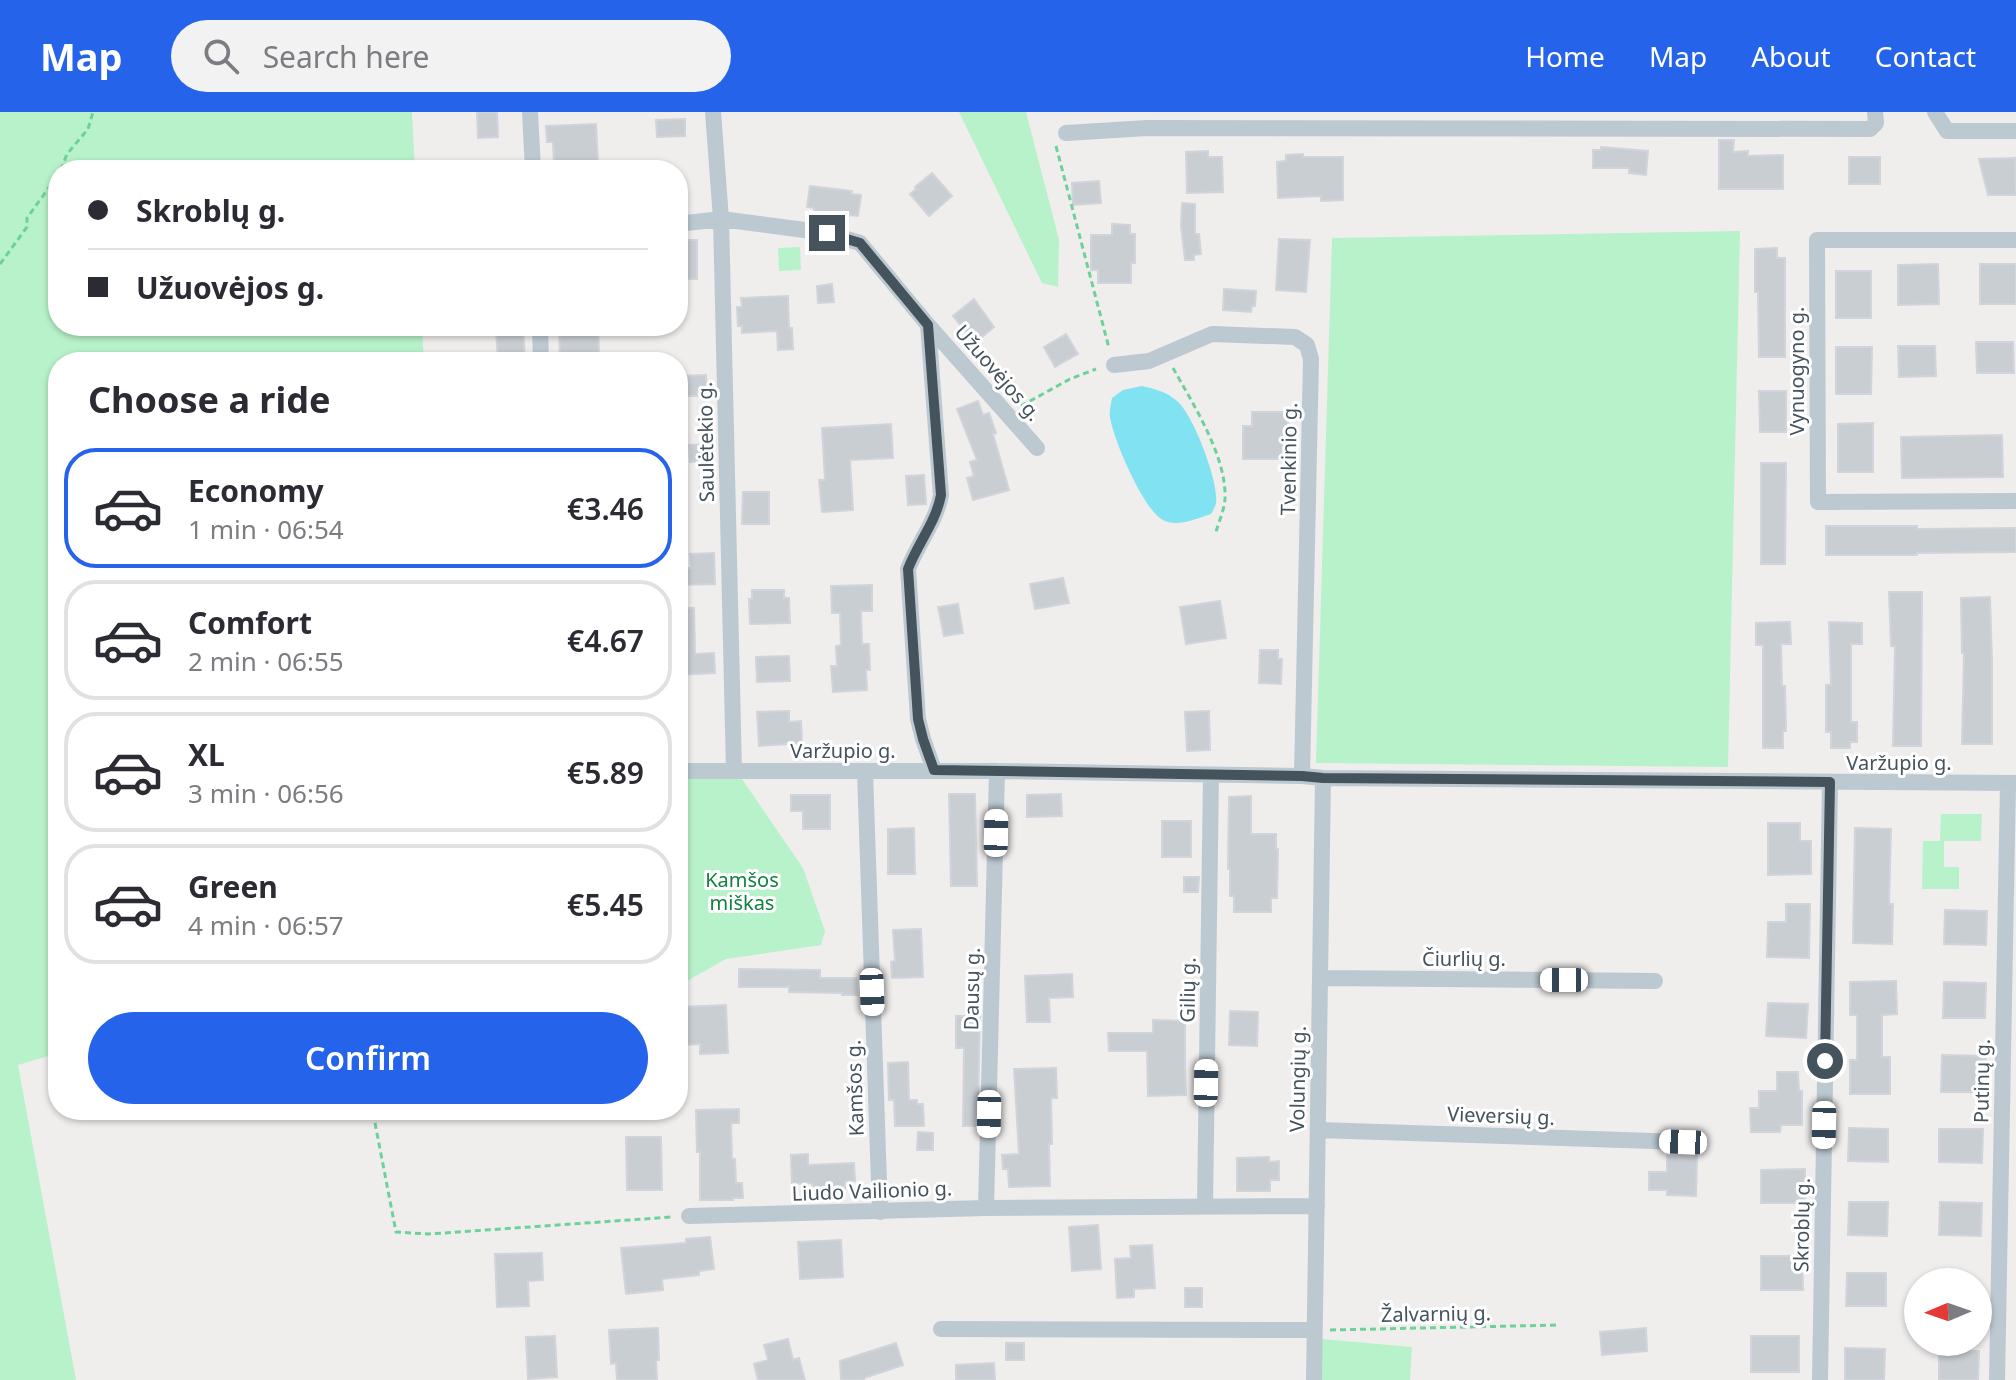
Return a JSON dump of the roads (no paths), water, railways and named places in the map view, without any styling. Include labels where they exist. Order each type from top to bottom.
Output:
[{"type":"street","points":[[530,112],[532,160]]},
{"type":"street","name":"Saulėtekio g.","points":[[713,112],[721,219],[734,771]]},
{"type":"street","points":[[1060,134],[1147,120],[1870,129],[1876,123],[1875,112]]},
{"type":"street","points":[[1935,112],[1947,131],[2016,131]]},
{"type":"street","name":"Užuovėjos g.","points":[[688,223],[721,219],[827,233],[860,243],[1037,448]]},
{"type":"street","name":"Vynuogyno g.","points":[[2016,240],[1817,240],[1817,271],[1818,502],[2016,501]]},
{"type":"street","name":"Užuovėjos g.","points":[[928,325],[941,495],[932,524],[916,547],[908,569],[918,719],[934,770]]},
{"type":"street","name":"Tvenkinio g.","points":[[1114,365],[1149,361],[1212,334],[1295,337],[1307,345],[1311,359],[1302,776]]},
{"type":"street","name":"Varžupio g.","points":[[688,771],[934,770],[1323,778],[2012,783]]},
{"type":"street","name":"Dausų g.","points":[[986,1208],[997,771]]},
{"type":"street","name":"Kamšos g.","points":[[865,772],[880,1212]]},
{"type":"street","name":"Gilių g.","points":[[1205,1206],[1211,775]]},
{"type":"street","name":"Volungių g.","points":[[1314,1380],[1323,778]]},
{"type":"street","name":"Skroblų g.","points":[[1820,1380],[1830,782]]},
{"type":"street","name":"Putinų g.","points":[[1997,1380],[2012,783]]},
{"type":"street","name":"Čiurlių g.","points":[[1320,978],[1655,981]]},
{"type":"street","name":"Vieversių g.","points":[[1318,1130],[1683,1142]]},
{"type":"street","name":"Liudo Vailionio g.","points":[[689,1216],[986,1208],[1317,1206]]},
{"type":"street","points":[[941,1329],[1314,1330]]},
{"type":"water","points":[[1142,386],[1173,398],[1190,419],[1204,449],[1216,492],[1211,514],[1187,522],[1163,520],[1147,503],[1130,473],[1112,427],[1110,412],[1112,398],[1123,390]]},
{"type":"park label","name":"Kamšos miškas","points":[[742,892]]}]
